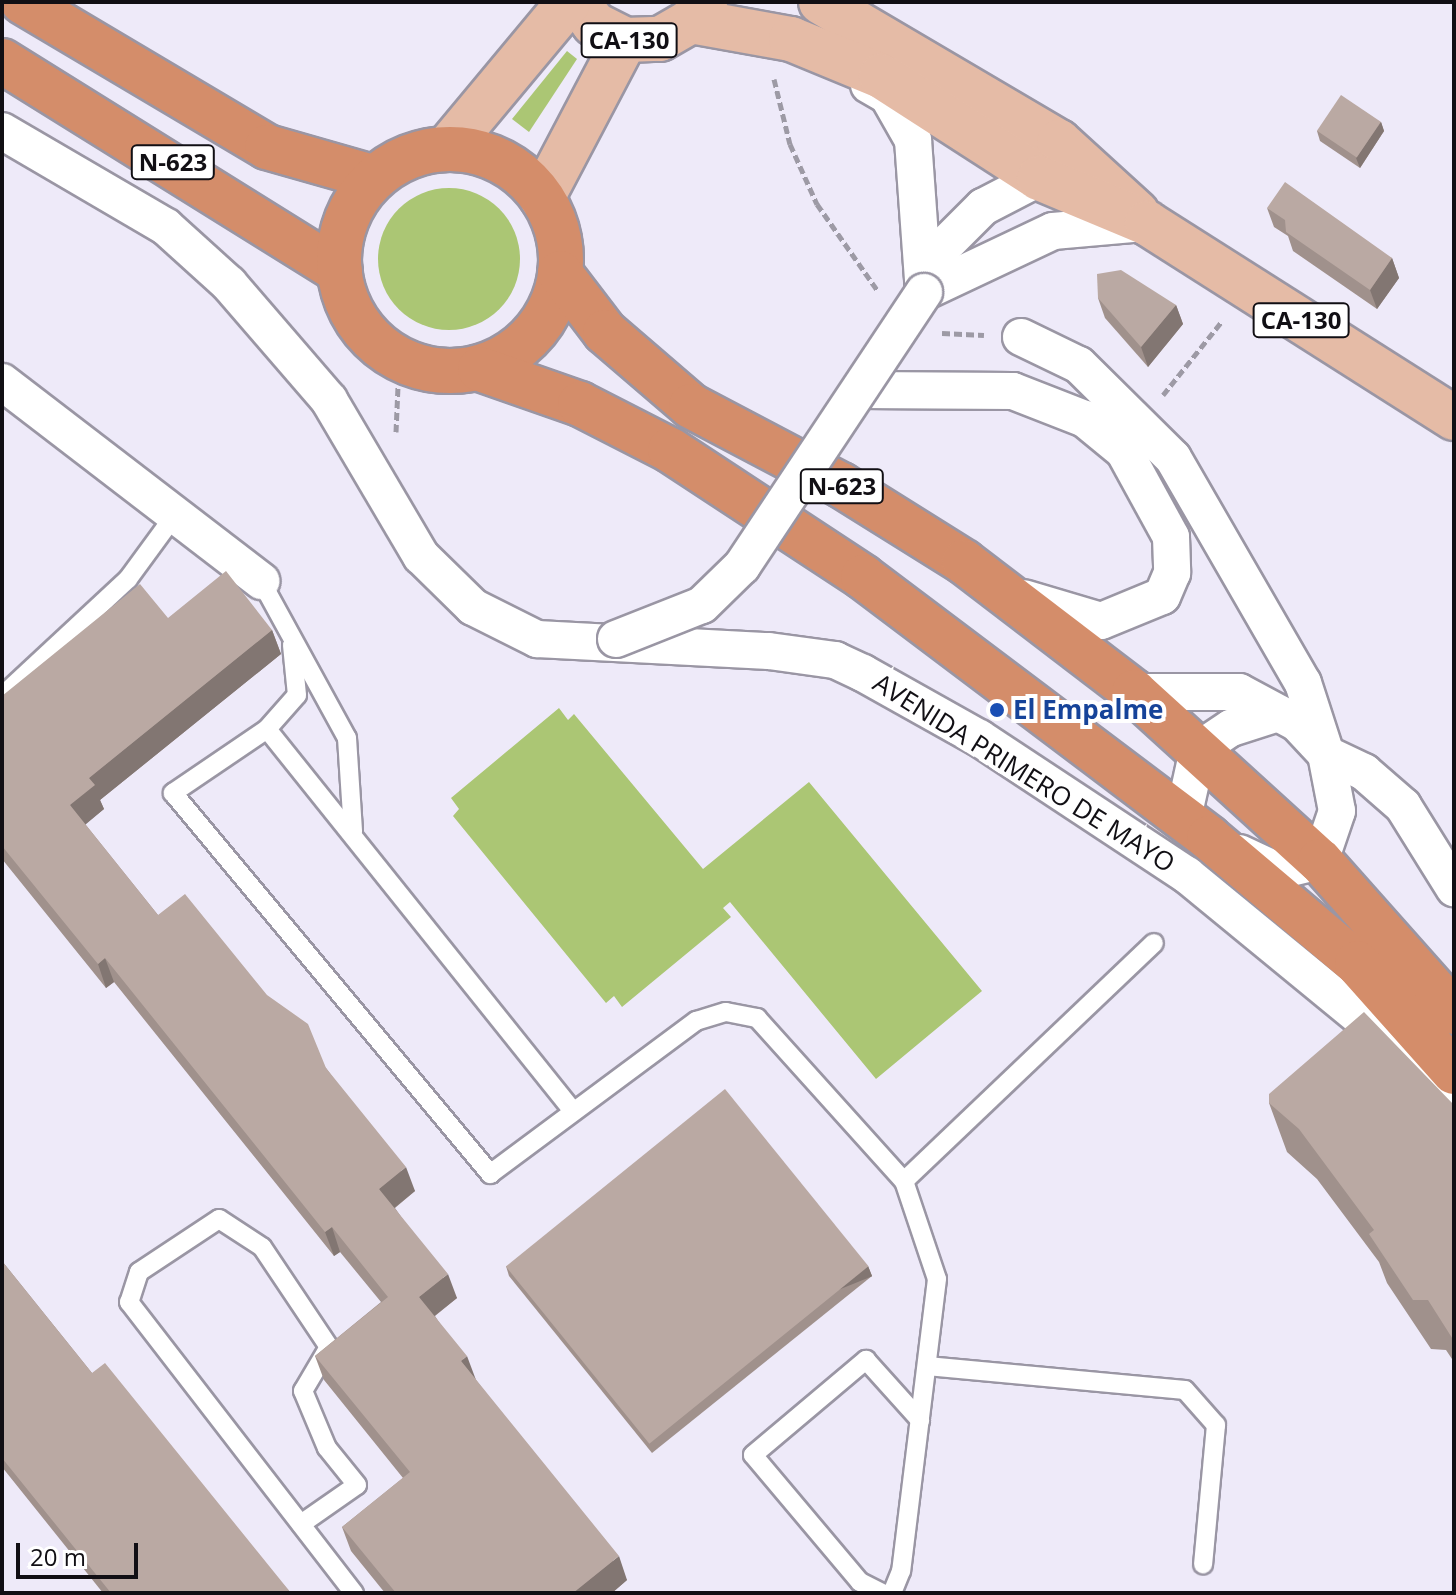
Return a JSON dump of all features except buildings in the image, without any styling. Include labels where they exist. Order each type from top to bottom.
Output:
[{"type":"highway","name":"N-623","points":[[23,2],[267,147],[372,177]]},
{"type":"highway","name":"N-623","points":[[2,61],[340,271]]},
{"type":"highway","points":[[399,362],[358,321],[340,271],[347,220],[372,177],[413,152],[449,146],[505,165],[542,198]]},
{"type":"highway","name":"N-623","points":[[542,198],[560,273],[605,332],[691,406],[841,485],[964,562],[1134,692],[1320,861],[1454,1012]]},
{"type":"highway","name":"N-623","points":[[480,369],[524,344],[560,273]]},
{"type":"highway","name":"N-623","points":[[399,362],[425,370],[480,369],[580,404],[670,450],[863,577],[1196,828],[1357,963],[1454,1072]]},
{"type":"main road","points":[[449,146],[569,2]]},
{"type":"main road","name":"CA-130","points":[[577,2],[594,24],[625,40],[660,39],[698,12],[782,56],[881,76],[1039,178],[1147,223],[1454,418]]},
{"type":"main road","name":"CA-130","points":[[821,2],[1059,142],[1114,188],[1147,223]]},
{"type":"main road","points":[[542,198],[625,40]]},
{"type":"street","points":[[782,56],[888,96],[907,122],[927,309],[1053,231],[1147,223]]},
{"type":"street","name":"AVENIDA PRIMERO DE MAYO","points":[[2,131],[166,227],[229,284],[329,400],[421,556],[473,607],[537,639],[616,639],[835,660],[979,738],[1187,875],[1454,1094]]},
{"type":"street","points":[[1039,178],[1114,188]]},
{"type":"street","name":"AVENIDA PRIMERO DE MAYO","points":[[616,639],[702,605],[742,566],[862,390],[927,309],[938,252],[967,220],[1039,178]]},
{"type":"street","points":[[1021,337],[1079,365],[1173,458],[1303,683],[1326,754],[1337,811],[1320,861],[1278,871],[1196,828],[1198,750],[1231,728],[1278,713]]},
{"type":"street","points":[[2,382],[177,512],[261,581]]},
{"type":"street","points":[[862,390],[897,396],[978,387],[1058,406],[1124,451],[1171,537],[1172,573],[1162,596],[1101,621],[1026,599],[964,562]]},
{"type":"street","points":[[1134,692],[1239,692],[1278,713],[1326,754],[1364,772],[1403,806],[1454,888]]},
{"type":"lane","points":[[2,696],[128,579],[177,512]]},
{"type":"lane","points":[[261,581],[347,738],[353,832]]},
{"type":"lane","points":[[290,634],[297,695],[267,729],[173,793],[490,1174],[696,1021],[726,1012],[757,1018],[904,1181],[937,1279],[901,1571],[892,1593]]},
{"type":"lane","points":[[267,729],[353,832],[573,1111]]},
{"type":"lane","points":[[904,1181],[1154,943]]},
{"type":"lane","points":[[301,1524],[357,1485],[327,1448],[303,1391],[329,1347],[262,1247],[219,1219],[139,1272],[129,1302],[354,1593]]},
{"type":"lane","points":[[882,1593],[860,1582],[753,1455],[866,1360],[920,1420]]},
{"type":"lane","points":[[927,1366],[1185,1390],[1216,1425],[1203,1564]]},
{"type":"path","points":[[782,56],[790,144],[817,204],[885,300]]},
{"type":"path","points":[[927,309],[1021,337]]},
{"type":"path","points":[[1157,402],[1215,330]]},
{"type":"path","points":[[384,490],[401,461],[399,362]]},
{"type":"green space","points":[[567,51],[577,59],[529,132],[512,119]]},
{"type":"green space","points":[[449,188],[476,193],[499,209],[515,232],[520,259],[515,286],[499,309],[476,325],[449,330],[422,325],[399,309],[383,286],[378,259],[383,232],[399,209],[422,193]]},
{"type":"green space","points":[[559,708],[568,720],[574,714],[703,869],[809,782],[982,991],[876,1079],[730,902],[723,908],[731,917],[622,1007],[614,996],[606,1003],[453,816],[459,809],[451,798]]},
{"type":"place","name":"El Empalme","points":[[997,710]]}]
